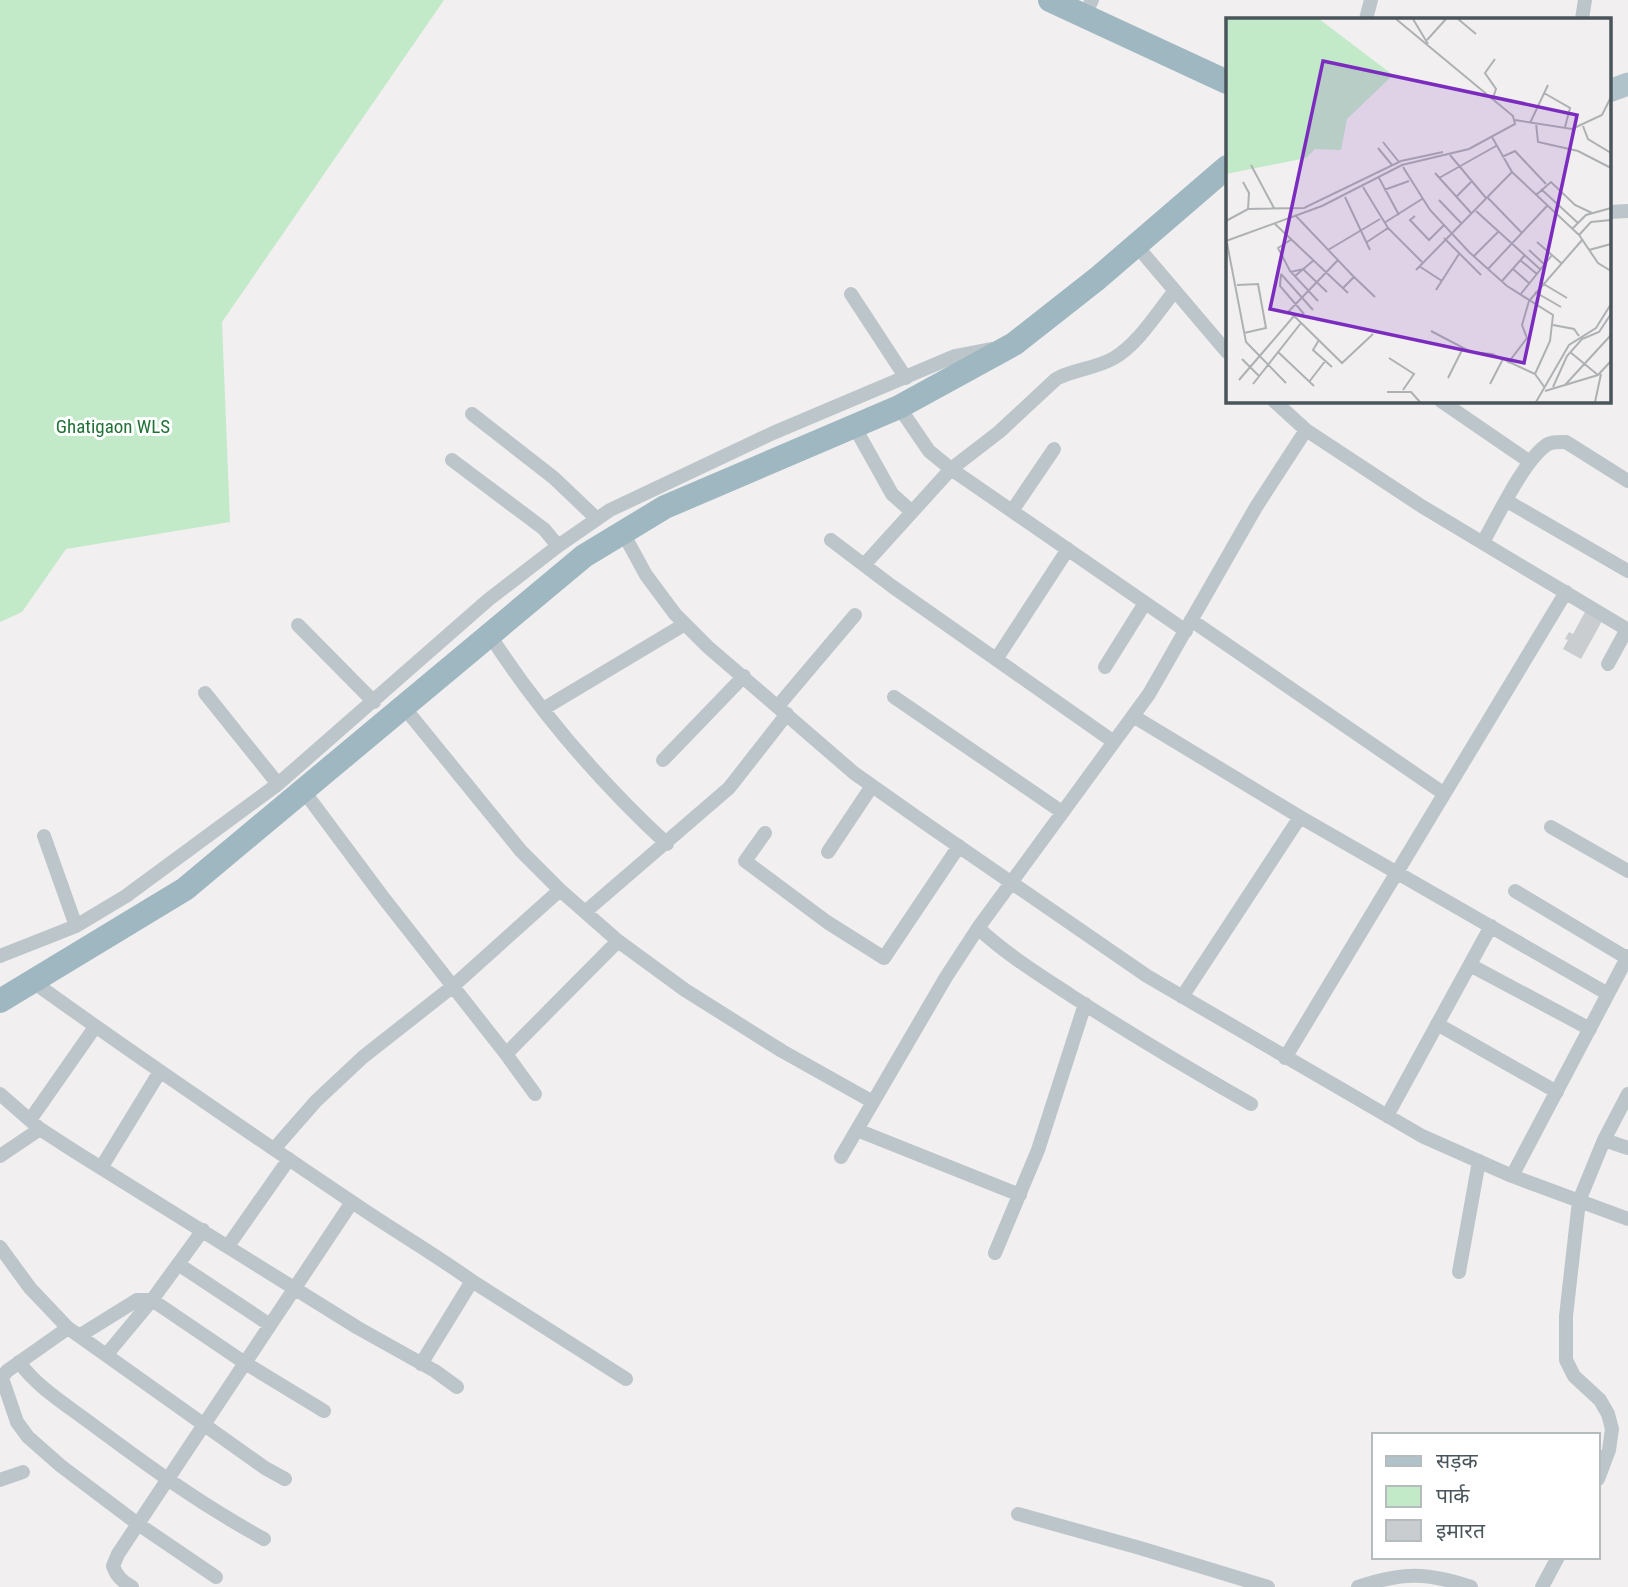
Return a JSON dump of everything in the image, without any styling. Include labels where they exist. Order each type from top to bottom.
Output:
[{"type":"highway","points":[[1050,0],[1088,8],[1226,81]]},
{"type":"highway","points":[[0,1001],[185,889],[584,556],[665,507],[900,407],[1014,344],[1098,278],[1226,168]]},
{"type":"main road","points":[[1610,91],[1628,84]]},
{"type":"street","points":[[1366,18],[1371,0]]},
{"type":"street","points":[[1582,18],[1585,0]]},
{"type":"street","points":[[1610,212],[1628,211]]},
{"type":"street","points":[[1136,245],[1226,351]]},
{"type":"street","points":[[864,565],[951,469],[999,432],[1056,379],[1067,373],[1097,366],[1115,357],[1135,340],[1174,292]]},
{"type":"street","points":[[851,294],[906,378]]},
{"type":"street","points":[[0,956],[76,926],[127,896],[278,783],[488,600],[610,510],[773,433],[956,356],[1014,344]]},
{"type":"street","points":[[1275,402],[1306,430],[1483,542],[1628,629],[1608,664]]},
{"type":"street","points":[[1442,402],[1530,462]]},
{"type":"street","points":[[900,407],[929,451],[951,469],[1145,603],[1188,625],[1443,793]]},
{"type":"street","points":[[472,414],[554,478],[597,519]]},
{"type":"street","points":[[854,426],[892,494],[912,512]]},
{"type":"street","points":[[841,1157],[946,977],[978,928],[1149,694],[1256,507],[1306,430]]},
{"type":"street","points":[[1483,542],[1530,462],[1547,444],[1566,442],[1628,481]]},
{"type":"street","points":[[1013,511],[1054,449]]},
{"type":"street","points":[[452,460],[544,529],[558,546]]},
{"type":"street","points":[[1507,501],[1628,571]]},
{"type":"street","points":[[622,531],[646,575],[685,624],[708,647],[872,786],[1147,976],[1422,1136],[1512,1177],[1628,1219]]},
{"type":"street","points":[[831,540],[1114,742]]},
{"type":"street","points":[[997,658],[1068,549]]},
{"type":"street","points":[[1285,1058],[1566,593]]},
{"type":"street","points":[[1105,667],[1145,603]]},
{"type":"street","points":[[585,912],[729,788],[783,710],[855,615]]},
{"type":"street","points":[[543,709],[685,624]]},
{"type":"street","points":[[298,625],[374,702]]},
{"type":"street","points":[[489,634],[516,675],[570,744],[667,844]]},
{"type":"street","points":[[663,760],[744,676]]},
{"type":"street","points":[[205,692],[278,783]]},
{"type":"street","points":[[894,697],[1062,812]]},
{"type":"street","points":[[403,706],[521,851],[618,941],[685,990],[782,1051],[873,1102]]},
{"type":"street","points":[[1133,716],[1300,817],[1608,994]]},
{"type":"street","points":[[828,852],[872,786]]},
{"type":"street","points":[[303,790],[534,1094]]},
{"type":"street","points":[[1182,997],[1300,817]]},
{"type":"street","points":[[1551,827],[1628,871]]},
{"type":"street","points":[[765,833],[745,861],[827,922],[884,958],[959,846]]},
{"type":"street","points":[[44,836],[76,926]]},
{"type":"street","points":[[275,1149],[316,1101],[363,1056],[452,987],[560,890]]},
{"type":"street","points":[[1512,1177],[1628,957],[1515,891]]},
{"type":"street","points":[[1387,1116],[1491,926]]},
{"type":"street","points":[[978,928],[999,948],[1085,1004],[1170,1058],[1251,1104]]},
{"type":"street","points":[[506,1054],[618,941]]},
{"type":"street","points":[[1470,965],[1590,1028]]},
{"type":"street","points":[[32,981],[159,1073],[472,1281],[626,1379]]},
{"type":"street","points":[[995,1252],[1038,1150],[1085,1004]]},
{"type":"street","points":[[1437,1024],[1557,1092]]},
{"type":"street","points":[[0,1156],[35,1125],[95,1027]]},
{"type":"street","points":[[102,1168],[159,1073]]},
{"type":"street","points":[[0,1094],[35,1125],[102,1168],[457,1387]]},
{"type":"street","points":[[1600,1474],[1609,1450],[1612,1429],[1600,1400],[1574,1376],[1566,1360],[1566,1316],[1579,1201],[1604,1140],[1628,1094]]},
{"type":"street","points":[[856,1130],[1020,1195]]},
{"type":"street","points":[[1604,1140],[1628,1148]]},
{"type":"street","points":[[228,1246],[289,1159]]},
{"type":"street","points":[[1459,1272],[1479,1161]]},
{"type":"street","points":[[132,1587],[120,1579],[113,1566],[118,1554],[352,1202]]},
{"type":"street","points":[[107,1354],[152,1300],[203,1230]]},
{"type":"street","points":[[0,1247],[30,1288],[74,1332],[265,1468],[285,1479]]},
{"type":"street","points":[[178,1264],[270,1325]]},
{"type":"street","points":[[421,1364],[472,1281]]},
{"type":"street","points":[[216,1577],[138,1524],[61,1466],[28,1437],[2,1388],[2,1378],[19,1362],[74,1332],[137,1300],[152,1300],[245,1363],[324,1411]]},
{"type":"street","points":[[19,1362],[43,1388],[167,1480],[213,1511],[264,1539]]},
{"type":"street","points":[[0,1480],[23,1472]]},
{"type":"street","points":[[1018,1514],[1140,1548],[1230,1582],[1268,1587]]},
{"type":"street","points":[[1542,1587],[1557,1559]]},
{"type":"street","points":[[1358,1587],[1396,1576],[1423,1575],[1448,1579],[1471,1587]]},
{"type":"green space","name":"Ghatigaon WLS","points":[[0,0],[444,0],[222,322],[230,522],[66,549],[22,612],[0,622]]},
{"type":"building","points":[[1585,612],[1602,621],[1581,659],[1563,649],[1569,632],[1573,634]]}]
